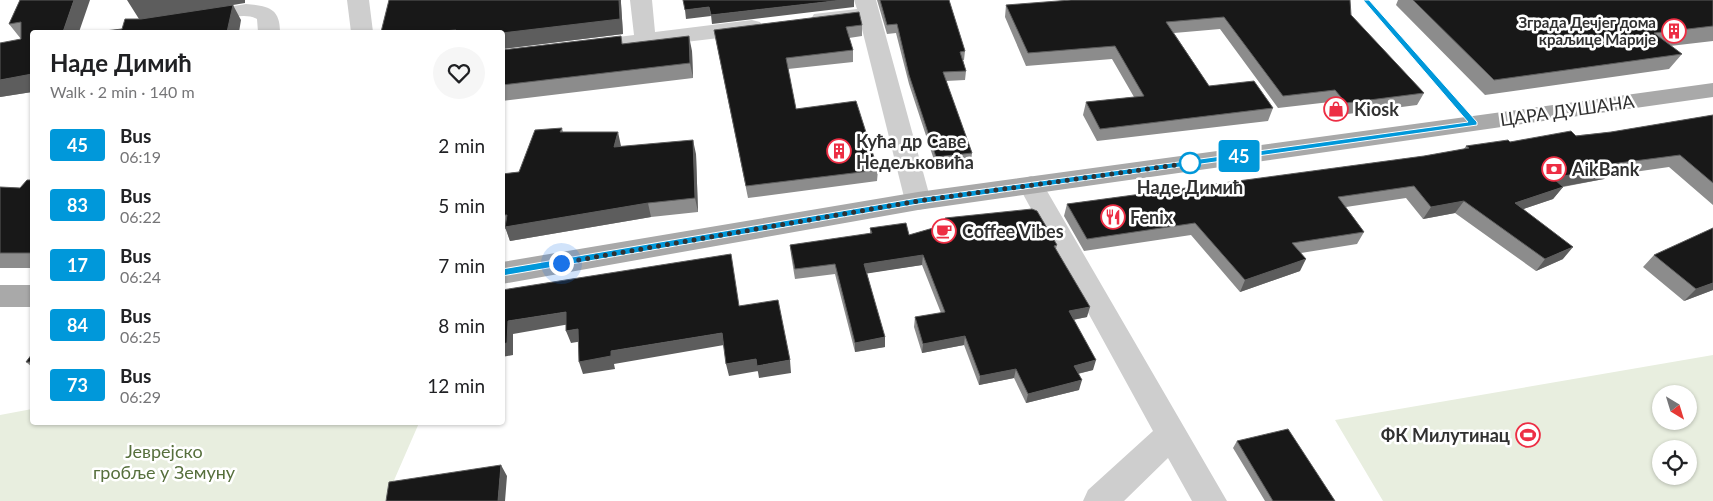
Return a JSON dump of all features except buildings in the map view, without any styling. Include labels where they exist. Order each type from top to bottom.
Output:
[{"type":"main road","name":"ЦАРА ДУШАНА","points":[[505,272],[918,201],[1713,90]]},
{"type":"main road","points":[[0,296],[30,296]]},
{"type":"street","points":[[358,0],[362,30]]},
{"type":"street","points":[[641,0],[645,40]]},
{"type":"street","points":[[800,22],[866,7],[918,201]]},
{"type":"street","points":[[180,22],[253,10],[264,12],[268,17],[269,30]]},
{"type":"street","points":[[569,50],[771,25]]},
{"type":"street","points":[[1031,185],[1210,501]]},
{"type":"street","points":[[1100,501],[1172,434]]},
{"type":"green space","name":"ФК Милутинац","points":[[1713,355],[1713,501],[1383,501],[1335,420]]},
{"type":"green space","name":"Јеврејско гробље у Земуну","points":[[30,409],[30,425],[418,425],[385,501],[0,501],[0,415]]},
{"type":"bus line","name":"45","points":[[505,272],[918,201],[1474,124],[1367,0]]},
{"type":"place","name":"Зграда Дечјег дома краљице Марије","points":[[1674,31]]},
{"type":"place","name":"Kiosk","points":[[1336,109]]},
{"type":"place","name":"Кућа др Саве Недељковића","points":[[839,151]]},
{"type":"place","name":"Наде Димић","points":[[1190,163]]},
{"type":"place","name":"AikBank","points":[[1554,169]]},
{"type":"place","name":"Fenix","points":[[1113,217]]},
{"type":"place","name":"Coffee Vibes","points":[[944,231]]},
{"type":"place","name":"ФК Милутинац","points":[[1528,435]]},
{"type":"route","points":[[561,263],[918,201],[1190,163]]}]
